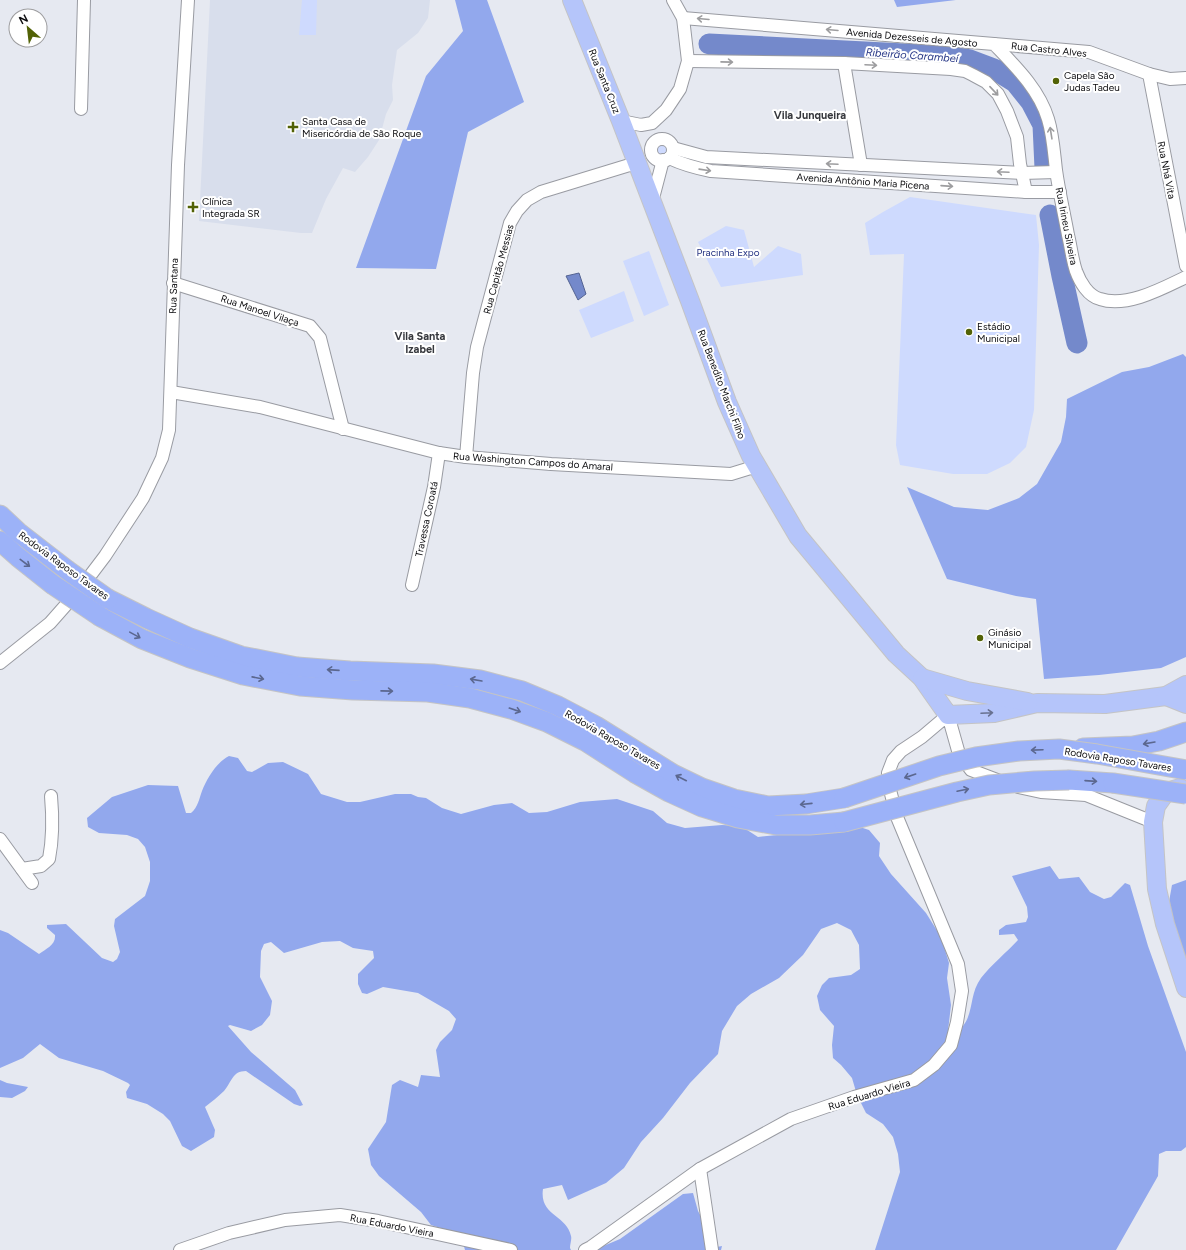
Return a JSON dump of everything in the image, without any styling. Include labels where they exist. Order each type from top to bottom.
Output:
[{"type":"highway","name":"Rodovia Raposo Tavares","points":[[0,515],[18,532],[67,570],[108,599],[190,638],[241,656],[297,667],[350,671],[433,674],[480,680],[522,692],[558,706],[596,726],[679,777],[702,788],[734,799],[768,806],[806,804],[844,798],[939,766],[976,757],[1019,751],[1059,749],[1097,754],[1186,770]]},
{"type":"highway","name":"Rodovia Raposo Tavares","points":[[0,540],[18,557],[52,584],[101,617],[142,639],[190,658],[243,675],[300,686],[353,690],[428,692],[470,698],[511,709],[547,722],[584,740],[635,773],[669,792],[702,807],[738,818],[776,825],[810,825],[844,822],[989,785],[1027,782],[1069,780],[1113,783],[1186,794]]},
{"type":"highway","points":[[1059,749],[1133,746],[1159,741],[1186,732]]},
{"type":"main road","name":"Rua Santa Cruz","points":[[572,0],[621,121],[636,163]]},
{"type":"main road","name":"Rua Benedito Marchi Filho","points":[[636,163],[690,301],[727,402],[756,466],[798,536],[896,654],[922,678],[948,715]]},
{"type":"main road","points":[[922,678],[966,691],[1038,704],[1105,704],[1166,696],[1186,685]]},
{"type":"main road","points":[[1166,696],[1186,704]]},
{"type":"main road","points":[[948,715],[994,713],[1038,704]]},
{"type":"main road","points":[[1186,785],[1166,792],[1156,806],[1153,822],[1157,889],[1164,924],[1186,988]]},
{"type":"street","points":[[81,109],[84,0]]},
{"type":"street","name":"Rua Santana","points":[[0,663],[50,623],[80,588],[105,556],[143,498],[162,458],[169,430],[178,157],[188,0]]},
{"type":"street","points":[[621,121],[641,125],[652,123],[666,110],[680,89],[688,61],[683,18],[673,0]]},
{"type":"street","name":"Avenida Dezesseis de Agosto","points":[[683,18],[994,44]]},
{"type":"street","points":[[994,44],[1016,67],[1041,101],[1049,119],[1056,172]]},
{"type":"street","name":"Rua Castro Alves","points":[[994,44],[1089,52],[1149,74],[1170,79],[1186,78]]},
{"type":"street","points":[[688,61],[844,64],[951,68],[965,71],[986,82],[998,94],[1007,110],[1018,137],[1019,154],[1026,192]]},
{"type":"street","points":[[844,64],[861,165]]},
{"type":"street","name":"Rua Nhá Vita","points":[[1149,74],[1186,266]]},
{"type":"street","points":[[652,123],[657,140]]},
{"type":"street","points":[[652,202],[668,155],[668,141],[663,139],[657,140],[652,144],[651,151],[656,159],[668,155]]},
{"type":"street","name":"Avenida Antônio Maria Picena","points":[[668,155],[1022,173],[1056,172]]},
{"type":"street","name":"Avenida Antônio Maria Picena","points":[[668,155],[684,165],[711,171],[1026,192],[1060,192]]},
{"type":"street","name":"Rua Capitão Messias","points":[[466,457],[472,373],[477,347],[510,223],[526,200],[541,192],[636,163]]},
{"type":"street","name":"Rua Irineu Silveira","points":[[1056,172],[1076,271],[1086,291],[1100,299],[1120,302],[1146,294],[1186,276]]},
{"type":"street","name":"Rua Manoel Vilaça","points":[[174,283],[310,326],[320,338],[343,429]]},
{"type":"street","name":"Rua Washington Campos do Amaral","points":[[171,392],[260,407],[439,453],[466,457],[551,464],[731,474],[756,466]]},
{"type":"street","name":"Travessa Coroatá","points":[[412,585],[434,487],[439,453]]},
{"type":"street","points":[[948,715],[960,754],[971,770],[1006,784],[1041,792],[1086,795],[1153,822]]},
{"type":"street","name":"Rua Eduardo Vieira","points":[[585,1250],[700,1169],[791,1119],[854,1097],[914,1080],[934,1065],[951,1045],[957,1022],[962,991],[958,964],[897,817],[890,790],[888,773],[893,760],[901,751],[922,737],[948,715]]},
{"type":"street","points":[[22,869],[41,866],[49,860],[52,847],[52,796]]},
{"type":"street","points":[[0,839],[32,883]]},
{"type":"street","points":[[700,1169],[712,1250]]},
{"type":"street","name":"Rua Eduardo Vieira","points":[[180,1250],[229,1233],[285,1220],[340,1215],[378,1221],[511,1250]]},
{"type":"shaded area","name":"Santa Casa de Misericórdia de São Roque","points":[[210,0],[430,0],[428,18],[418,33],[397,50],[392,85],[393,100],[386,114],[379,140],[368,157],[355,172],[343,168],[326,199],[312,233],[199,221]]},
{"type":"shaded area","points":[[455,0],[487,0],[524,102],[468,132],[436,269],[356,268],[426,76],[463,31]]},
{"type":"shaded area","points":[[894,0],[956,0],[897,7]]},
{"type":"shaded area","points":[[579,273],[586,294],[578,300],[566,276]]},
{"type":"shaded area","points":[[1183,354],[1186,357],[1186,657],[1161,668],[1044,679],[1036,599],[1016,596],[947,579],[907,487],[954,507],[988,510],[1019,498],[1037,484],[1061,442],[1066,417],[1067,399],[1122,372],[1149,367]]},
{"type":"shaded area","points":[[229,756],[238,758],[247,771],[252,772],[268,763],[283,762],[308,774],[321,794],[347,802],[360,802],[395,794],[411,794],[426,798],[442,808],[461,814],[494,805],[512,803],[529,813],[547,812],[580,802],[617,799],[653,811],[667,823],[685,828],[722,825],[741,826],[758,837],[777,835],[813,816],[832,818],[869,830],[880,843],[879,856],[891,874],[926,913],[941,937],[949,963],[947,978],[951,1005],[948,1031],[951,1037],[965,1023],[974,994],[981,978],[989,968],[1018,940],[1014,934],[999,935],[999,930],[1006,925],[1026,922],[1028,917],[1027,907],[1012,876],[1050,866],[1059,879],[1079,877],[1090,892],[1104,899],[1111,897],[1125,883],[1130,885],[1148,946],[1186,1052],[1186,1147],[1181,1151],[1166,1151],[1159,1154],[1158,1176],[1116,1250],[875,1250],[900,1172],[898,1154],[893,1137],[883,1124],[866,1113],[857,1095],[852,1078],[833,1058],[832,1045],[834,1026],[820,1010],[817,996],[822,985],[829,978],[851,975],[860,969],[859,945],[851,930],[837,923],[821,929],[803,955],[779,978],[751,994],[737,1006],[722,1031],[718,1054],[690,1083],[663,1118],[641,1142],[624,1168],[606,1183],[568,1200],[562,1185],[543,1189],[545,1205],[568,1229],[571,1237],[571,1250],[465,1250],[463,1243],[450,1231],[431,1225],[421,1212],[379,1176],[371,1165],[368,1149],[386,1122],[392,1085],[400,1080],[418,1087],[421,1075],[440,1077],[436,1050],[440,1042],[452,1030],[456,1019],[449,1011],[418,993],[383,987],[367,994],[362,993],[358,984],[358,974],[374,958],[373,951],[353,948],[340,941],[322,942],[284,953],[271,942],[264,944],[261,951],[260,977],[272,1001],[270,1015],[262,1025],[251,1031],[230,1025],[228,1026],[251,1052],[295,1090],[303,1105],[300,1106],[294,1104],[246,1071],[241,1071],[235,1075],[224,1091],[205,1107],[215,1130],[214,1137],[191,1151],[182,1146],[170,1121],[163,1114],[147,1104],[127,1098],[126,1092],[130,1085],[103,1071],[59,1058],[40,1044],[23,1058],[0,1068],[0,930],[8,933],[39,954],[52,944],[55,938],[55,935],[47,928],[47,925],[66,924],[102,958],[113,962],[117,959],[120,952],[114,926],[115,919],[145,896],[150,881],[150,862],[145,847],[138,839],[127,835],[99,833],[88,827],[87,818],[112,797],[148,785],[178,786],[186,813],[191,813],[197,806],[204,786],[210,776],[220,762]]},
{"type":"shaded area","points":[[1186,880],[1186,967],[1165,924],[1172,885]]},
{"type":"shaded area","points":[[0,1080],[7,1083],[28,1087],[25,1091],[12,1098],[0,1097]]},
{"type":"shaded area","points":[[693,1193],[698,1211],[717,1247],[722,1246],[721,1250],[594,1250],[620,1239],[683,1194]]},
{"type":"green space","points":[[302,0],[317,0],[316,35],[299,35]]},
{"type":"green space","points":[[659,142],[665,142],[670,147],[668,156],[665,158],[659,158],[654,153],[654,147]]},
{"type":"green space","name":"Estádio Municipal","points":[[910,197],[1036,215],[1039,245],[1034,410],[1026,447],[1010,463],[987,474],[953,474],[900,465],[896,445],[904,254],[870,255],[865,223]]},
{"type":"green space","name":"Pracinha Expo","points":[[726,226],[744,230],[754,267],[778,246],[801,254],[803,275],[721,287],[698,242]]},
{"type":"green space","points":[[649,251],[669,305],[644,316],[623,261]]},
{"type":"green space","points":[[624,291],[634,321],[591,338],[579,310]]},
{"type":"waterway","name":"Ribeirão Carambeí","points":[[709,44],[944,56],[970,60],[994,69],[1015,82],[1031,102],[1043,125],[1045,168]]},
{"type":"waterway","points":[[1050,215],[1077,343]]},
{"type":"place","name":"Capela São Judas Tadeu","points":[[1056,81]]},
{"type":"place","name":"Santa Casa de Misericórdia de São Roque","points":[[293,127]]},
{"type":"place","name":"Clínica Integrada SR","points":[[193,207]]},
{"type":"place","name":"Estádio Municipal","points":[[969,332]]},
{"type":"place","name":"Ginásio Municipal","points":[[980,638]]},
{"type":"district","name":"Vila Junqueira","points":[[810,115]]},
{"type":"district","name":"Vila Santa Izabel","points":[[420,342]]}]
